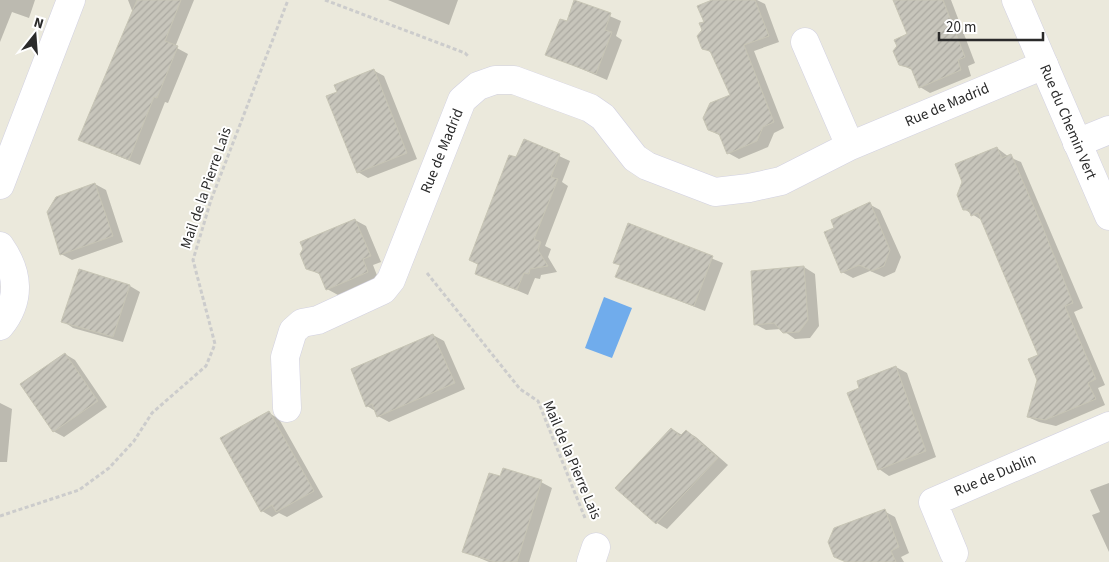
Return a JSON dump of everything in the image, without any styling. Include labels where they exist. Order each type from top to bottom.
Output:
[{"type":"street","points":[[0,185],[71,0]]},
{"type":"street","name":"Rue du Chemin Vert","points":[[1016,0],[1109,216]]},
{"type":"street","points":[[805,42],[850,146]]},
{"type":"street","name":"Rue de Madrid","points":[[287,408],[284,356],[293,331],[302,323],[318,320],[383,290],[391,280],[462,100],[478,86],[495,80],[514,80],[590,108],[602,117],[635,158],[647,166],[715,192],[749,188],[781,181],[850,146],[1044,66]]},
{"type":"street","points":[[1077,143],[1109,130]]},
{"type":"street","points":[[0,246],[10,261],[16,278],[15,298],[9,315],[0,326]]},
{"type":"street","name":"Rue de Dublin","points":[[954,553],[932,502],[1109,426]]},
{"type":"path","name":"Mail de la Pierre Lais","points":[[0,516],[79,490],[109,468],[134,441],[152,413],[206,366],[215,344],[194,260],[211,200],[288,0]]},
{"type":"path","points":[[325,0],[465,53],[486,84]]},
{"type":"path","name":"Mail de la Pierre Lais","points":[[402,251],[420,264],[520,389],[538,401],[594,555]]},
{"type":"water","points":[[604,297],[632,308],[612,358],[585,348]]},
{"type":"building","points":[[137,0],[181,0],[165,41],[178,46],[157,98],[154,97],[129,160],[78,140]]},
{"type":"building","points":[[574,0],[611,13],[605,30],[612,32],[596,74],[545,55],[560,19],[567,21]]},
{"type":"building","points":[[712,0],[755,0],[769,36],[744,45],[774,122],[763,127],[757,141],[727,154],[719,134],[708,130],[703,118],[710,103],[730,95],[710,51],[702,49],[697,36],[702,30],[699,23],[704,22],[697,6]]},
{"type":"building","points":[[893,0],[943,0],[965,57],[958,60],[961,70],[919,88],[911,68],[899,65],[893,51],[897,46],[894,40],[907,34]]},
{"type":"building","points":[[374,69],[407,153],[357,173],[326,96],[337,92],[334,85]]},
{"type":"building","points":[[524,139],[560,154],[551,177],[558,179],[534,239],[541,242],[538,250],[548,266],[530,269],[529,274],[524,273],[517,290],[475,274],[478,264],[469,260],[509,155],[516,157]]},
{"type":"building","points":[[997,147],[1002,158],[1011,154],[1041,223],[1073,303],[1065,306],[1096,379],[1088,383],[1096,399],[1045,420],[1027,417],[1037,380],[1028,359],[1038,355],[978,213],[971,216],[969,210],[963,210],[957,195],[962,182],[955,164]]},
{"type":"building","points":[[95,183],[113,236],[60,255],[47,212],[56,197]]},
{"type":"building","points":[[870,202],[890,250],[884,266],[872,271],[859,265],[841,273],[824,232],[834,228],[831,220]]},
{"type":"building","points":[[355,219],[371,256],[363,259],[368,272],[326,290],[319,273],[306,269],[300,254],[303,249],[300,242]]},
{"type":"building","points":[[628,223],[713,256],[694,306],[615,277],[620,265],[613,263]]},
{"type":"building","points":[[804,266],[808,320],[799,332],[783,333],[774,323],[754,325],[751,271]]},
{"type":"building","points":[[79,269],[130,285],[113,337],[61,322]]},
{"type":"building","points":[[433,334],[455,383],[377,417],[372,404],[366,407],[351,369]]},
{"type":"building","points":[[65,353],[98,401],[53,432],[20,384]]},
{"type":"building","points":[[896,366],[926,451],[878,470],[847,393],[859,388],[857,381]]},
{"type":"building","points":[[269,411],[314,491],[276,512],[272,505],[261,512],[220,438]]},
{"type":"building","points":[[671,428],[680,436],[686,430],[718,458],[656,524],[615,488]]},
{"type":"building","points":[[503,468],[542,480],[517,562],[495,562],[462,552],[489,473],[500,476]]},
{"type":"building","points":[[885,509],[899,547],[891,551],[896,562],[846,562],[834,557],[828,542],[834,528]]}]
